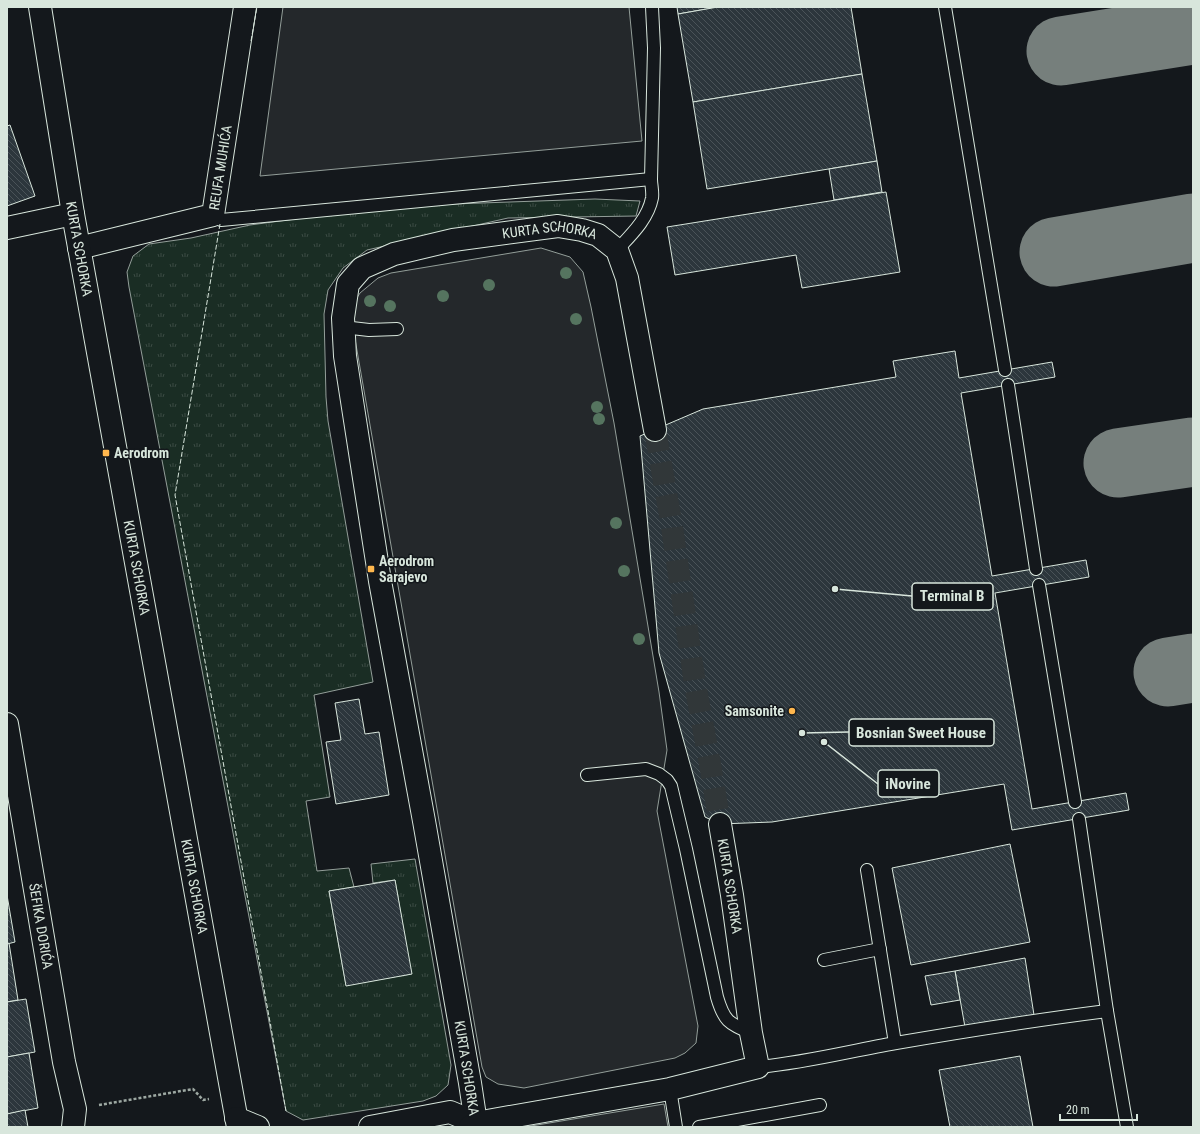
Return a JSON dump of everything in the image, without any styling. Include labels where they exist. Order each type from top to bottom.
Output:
[{"type":"street","name":"KURTA SCHORKA","points":[[40,7],[79,248],[237,1122]]},
{"type":"street","name":"REUFA MUHIĆA","points":[[79,248],[213,215],[245,7]]},
{"type":"street","points":[[7,228],[73,214]]},
{"type":"street","name":"KURTA SCHORKA","points":[[473,1125],[470,1083],[380,581],[345,356],[343,318],[348,284],[362,268],[394,254],[453,240],[558,226],[582,230],[598,235],[617,250],[627,278],[655,430]]},
{"type":"street","name":"ŠEFIKA DORIĆA","points":[[7,724],[74,1118]]},
{"type":"street","name":"KURTA SCHORKA","points":[[370,1127],[450,1112],[473,1125],[670,1089],[758,1067],[751,1033],[732,895],[720,824]]},
{"type":"street","points":[[237,1122],[258,1127]]},
{"type":"lane","points":[[617,250],[644,219],[652,197],[651,179],[654,48],[652,7]]},
{"type":"lane","points":[[945,7],[1006,370]]},
{"type":"lane","points":[[213,215],[221,220],[651,179]]},
{"type":"lane","points":[[343,327],[369,330],[397,330]]},
{"type":"lane","points":[[1008,385],[1036,568]]},
{"type":"lane","points":[[1039,585],[1075,802]]},
{"type":"lane","points":[[587,775],[646,769],[659,774],[667,780],[671,786],[718,1002],[722,1013],[733,1025],[751,1033]]},
{"type":"lane","points":[[1079,818],[1107,1011],[1127,1127]]},
{"type":"lane","points":[[867,870],[896,1043]]},
{"type":"lane","points":[[824,960],[880,949]]},
{"type":"lane","points":[[758,1067],[784,1065],[896,1043],[1032,1021],[1107,1011]]},
{"type":"lane","points":[[670,1089],[676,1127]]},
{"type":"lane","points":[[699,1127],[820,1105]]},
{"type":"path","points":[[74,1118],[193,1089],[203,1100],[232,1094]]},
{"type":"green space","points":[[595,199],[640,201],[636,216],[508,218],[367,250],[343,268],[328,290],[324,314],[328,421],[373,682],[314,695],[330,797],[306,801],[317,871],[349,868],[354,887],[329,891],[346,985],[411,974],[395,880],[373,883],[371,864],[415,859],[451,1065],[448,1085],[436,1096],[423,1101],[303,1120],[286,1111],[127,272],[133,256],[149,244],[191,238],[250,225],[348,212],[453,204]]},
{"type":"shaded area","points":[[283,7],[629,7],[642,141],[260,176]]},
{"type":"shaded area","points":[[541,248],[570,257],[583,272],[591,307],[614,423],[659,692],[667,750],[657,811],[698,1026],[696,1043],[685,1053],[675,1058],[524,1088],[498,1084],[486,1077],[482,1067],[351,316],[353,304],[360,293],[378,278],[391,273]]},
{"type":"shaded area","points":[[664,1104],[668,1127],[525,1127]]},
{"type":"building","points":[[677,7],[718,7],[678,14]]},
{"type":"building","points":[[718,7],[851,7],[862,74],[693,102],[678,14]]},
{"type":"building","points":[[862,74],[877,161],[707,189],[693,102]]},
{"type":"building","points":[[10,125],[35,196],[7,206],[7,126]]},
{"type":"building","points":[[877,161],[882,192],[834,200],[829,169]]},
{"type":"building","points":[[886,192],[900,272],[802,288],[796,255],[675,275],[667,227]]},
{"type":"building","points":[[955,351],[959,378],[1052,362],[1055,377],[961,393],[992,576],[1086,560],[1089,577],[995,593],[1032,809],[1126,793],[1129,810],[1012,830],[1004,784],[772,822],[720,824],[705,817],[659,653],[640,436],[703,409],[896,377],[893,361]]},
{"type":"building","points":[[359,699],[365,734],[379,732],[389,795],[336,804],[326,742],[341,740],[335,703]]},
{"type":"building","points":[[1010,844],[1030,942],[911,965],[892,868]]},
{"type":"building","points":[[395,880],[412,974],[346,986],[329,891]]},
{"type":"building","points":[[7,895],[15,942],[7,944]]},
{"type":"building","points":[[9,943],[18,1000],[7,1002],[7,944]]},
{"type":"building","points":[[1025,958],[1034,1015],[965,1027],[955,971]]},
{"type":"building","points":[[955,971],[960,1000],[931,1005],[925,976]]},
{"type":"building","points":[[26,999],[35,1052],[7,1057],[7,1002]]},
{"type":"building","points":[[29,1053],[38,1108],[7,1114],[7,1057]]},
{"type":"building","points":[[1020,1056],[1033,1127],[950,1127],[939,1070]]},
{"type":"building","points":[[25,1110],[28,1127],[7,1127],[7,1114]]},
{"type":"taxiway","points":[[1061,51],[1193,30]]},
{"type":"taxiway","points":[[1054,252],[1193,228]]},
{"type":"taxiway","points":[[1118,463],[1193,452]]},
{"type":"taxiway","points":[[1168,672],[1193,668]]},
{"type":"tunnel","points":[[655,430],[672,527],[695,684],[720,824]]},
{"type":"fence","points":[[251,41],[257,7]]},
{"type":"fence","points":[[220,224],[175,495],[286,1111]]},
{"type":"place","name":"Aerodrom","points":[[106,453]]},
{"type":"place","name":"Aerodrom Sarajevo","points":[[371,569]]},
{"type":"place","name":"Terminal B","points":[[835,589]]},
{"type":"place","name":"Samsonite","points":[[792,711]]},
{"type":"place","name":"Bosnian Sweet House","points":[[802,733]]},
{"type":"place","name":"iNovine","points":[[824,742]]}]
